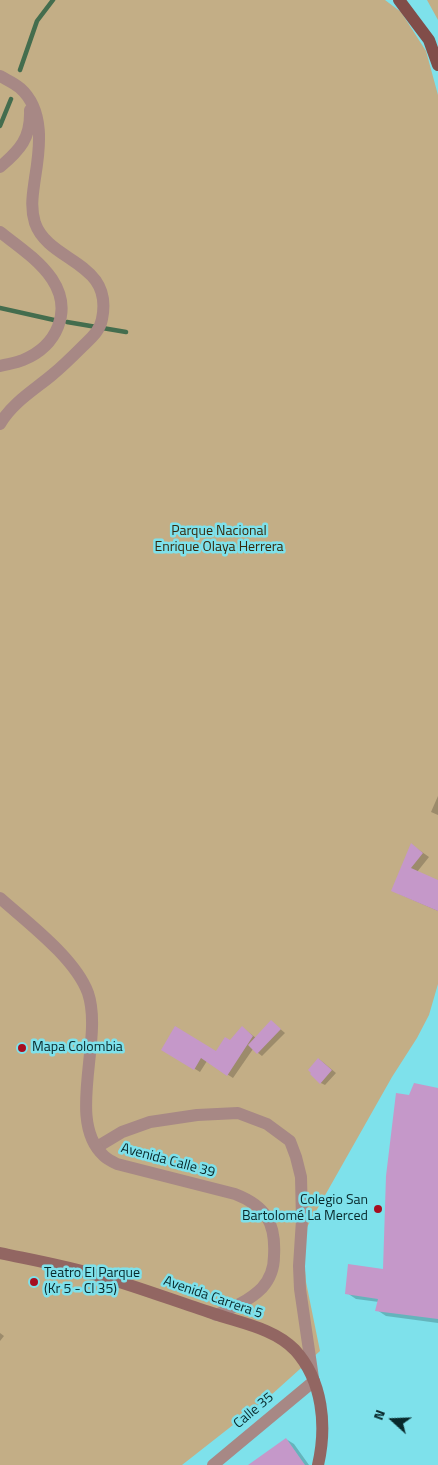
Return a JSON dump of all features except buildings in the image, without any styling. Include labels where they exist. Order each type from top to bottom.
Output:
[{"type":"main road","points":[[399,0],[429,40],[438,65]]},
{"type":"main road","name":"Avenida Carrera 5","points":[[0,1253],[100,1276],[250,1325],[282,1339],[305,1362],[319,1394],[323,1433],[318,1465]]},
{"type":"street","points":[[0,76],[20,88],[30,100],[38,122],[40,132],[38,161],[31,202],[35,224],[46,240],[89,272],[101,291],[104,303],[102,320],[96,333],[54,374],[20,400],[0,424]]},
{"type":"street","points":[[0,167],[15,154],[24,141],[30,127],[30,100]]},
{"type":"street","points":[[0,232],[33,259],[50,277],[58,289],[62,302],[61,320],[53,337],[36,353],[22,360],[0,366]]},
{"type":"street","points":[[0,898],[62,954],[88,992],[92,1012],[92,1044],[86,1095],[87,1119],[92,1140],[96,1147],[122,1132],[150,1122],[197,1115],[238,1113],[268,1124],[290,1141],[301,1178],[302,1220],[298,1266],[314,1381]]},
{"type":"street","name":"Avenida Calle 39","points":[[96,1147],[104,1156],[117,1164],[235,1194],[250,1200],[266,1215],[272,1226],[275,1242],[274,1263],[270,1276],[263,1287],[249,1298],[216,1315]]},
{"type":"street","name":"Calle 35","points":[[214,1465],[314,1381]]},
{"type":"green space","name":"Parque Nacional Enrique Olaya Herrera","points":[[0,0],[385,0],[401,12],[426,51],[438,95],[438,984],[429,1015],[417,1038],[392,1077],[302,1236],[306,1282],[320,1351],[270,1396],[182,1465],[0,1465]]},
{"type":"green space","points":[[427,0],[438,0],[438,20]]},
{"type":"waterway","points":[[20,70],[37,21],[53,0]]},
{"type":"waterway","points":[[0,126],[11,99]]},
{"type":"waterway","points":[[0,308],[54,320]]},
{"type":"waterway","points":[[67,322],[126,332]]},
{"type":"place","name":"Mapa Colombia","points":[[22,1048]]},
{"type":"place","name":"Colegio San Bartolomé La Merced","points":[[378,1209]]},
{"type":"place","name":"Teatro El Parque (Kr 5 - Cl 35)","points":[[34,1282]]}]
